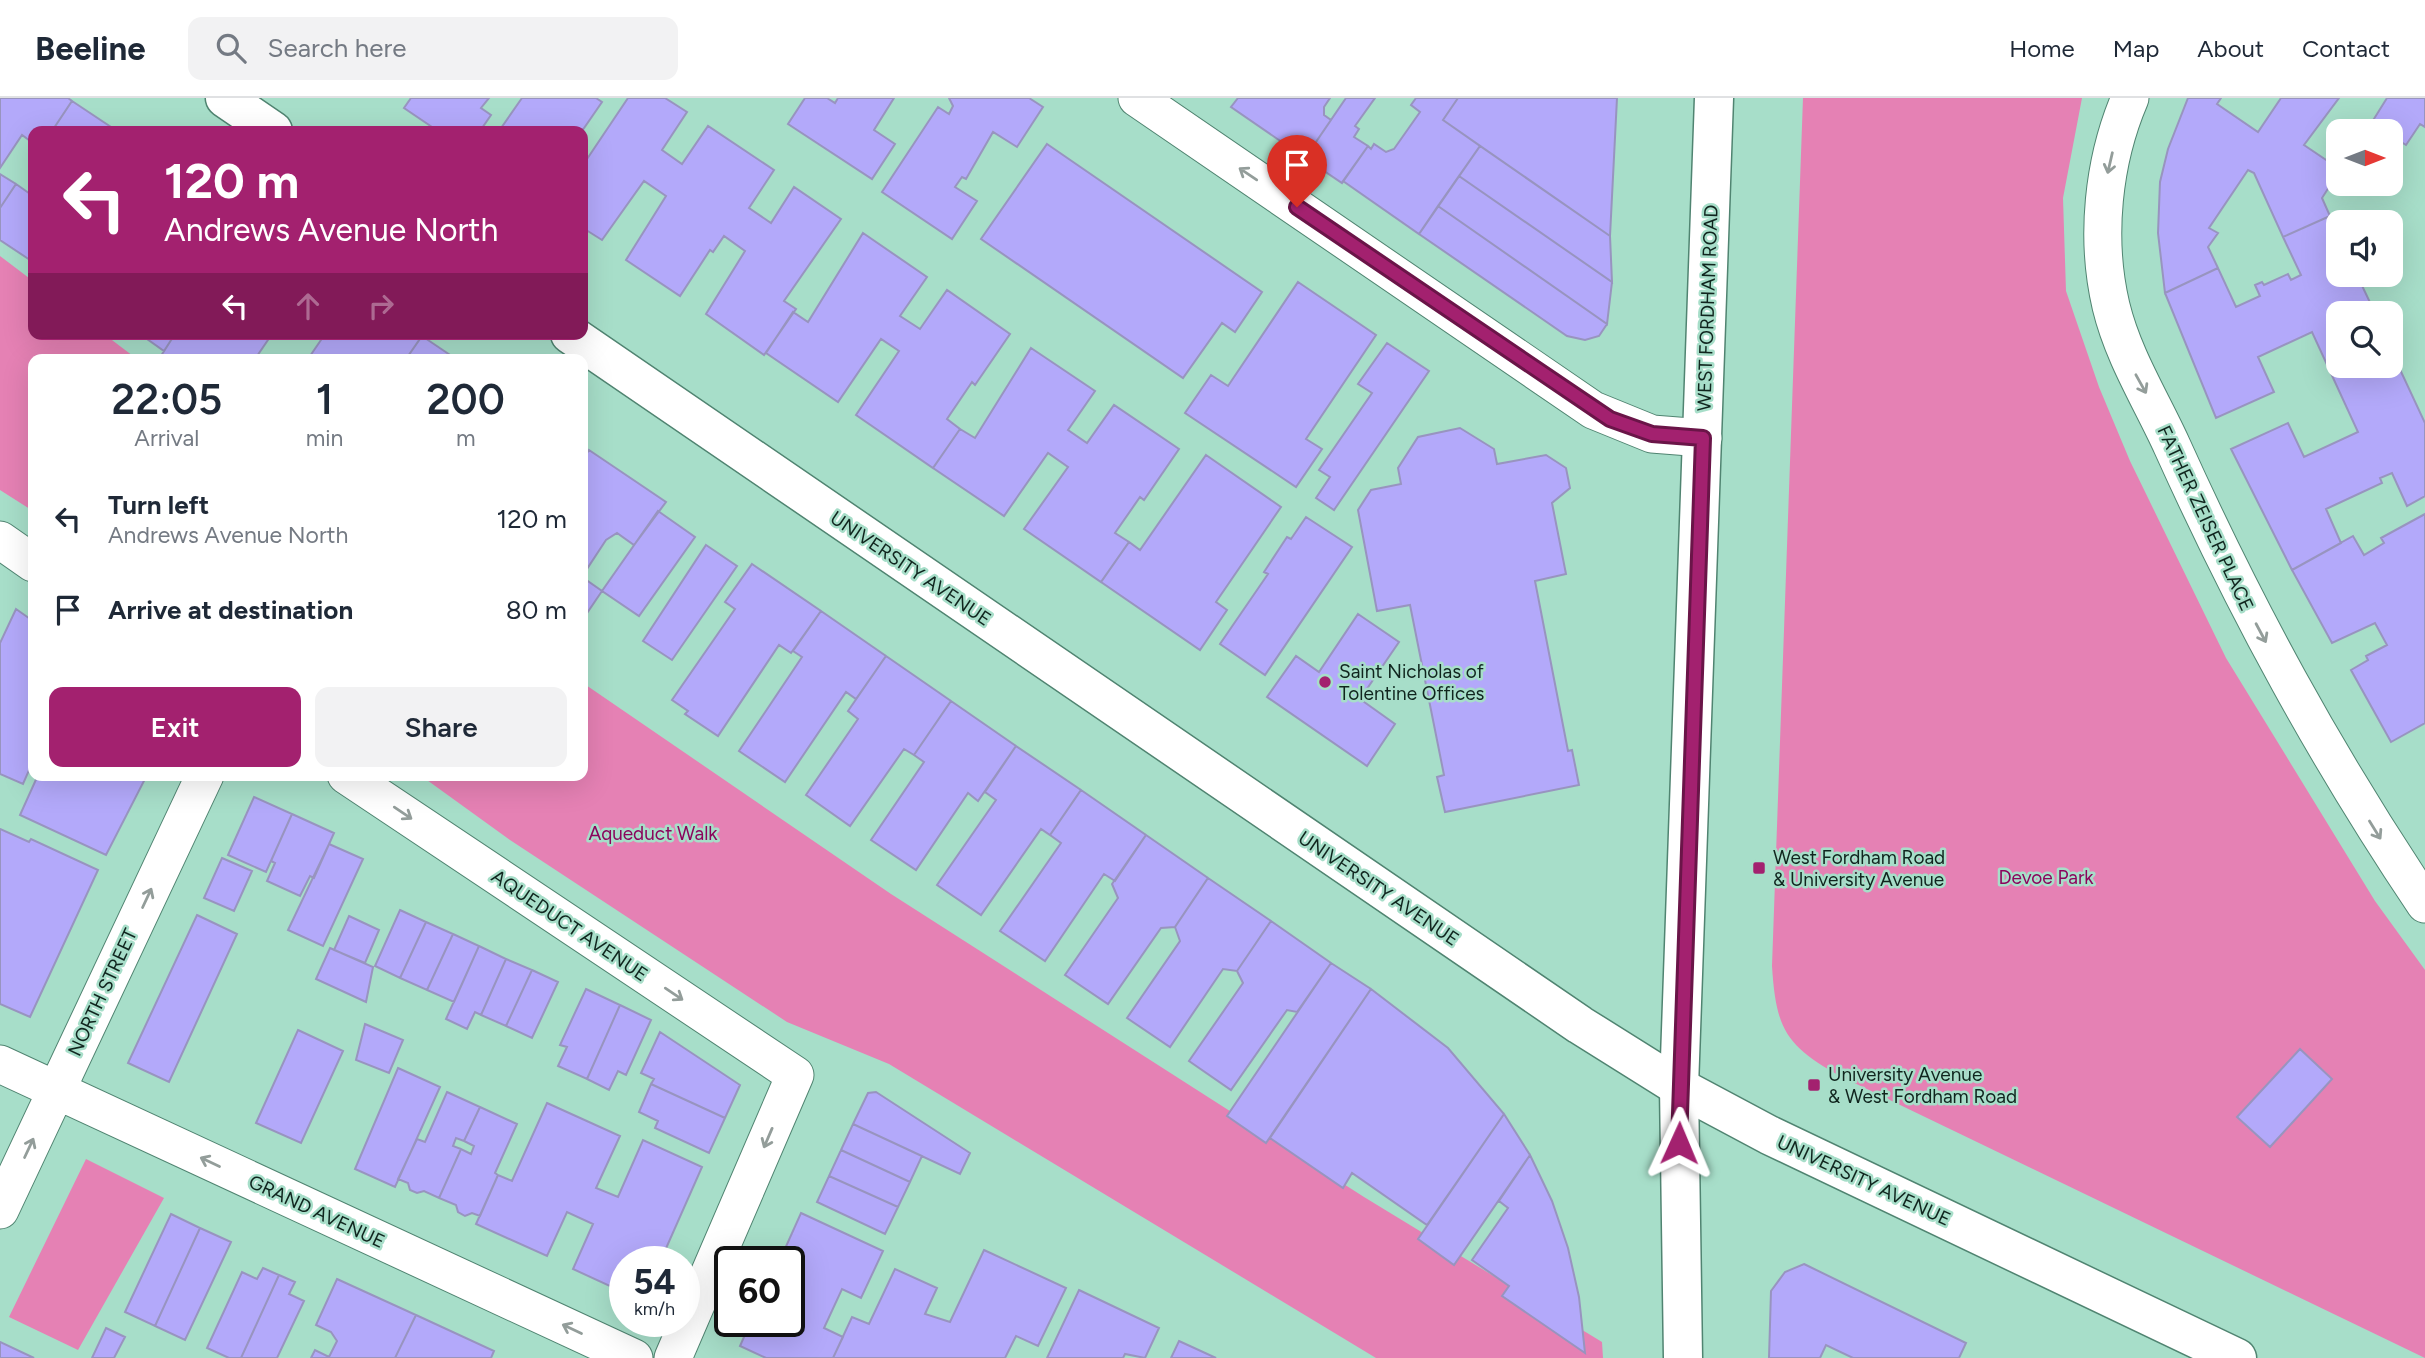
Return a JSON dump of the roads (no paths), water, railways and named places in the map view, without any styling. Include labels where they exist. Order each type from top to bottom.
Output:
[{"type":"street","points":[[225,98],[266,126]]},
{"type":"street","points":[[1137,98],[1593,410],[1652,434],[1703,438]]},
{"type":"street","name":"WEST FORDHAM ROAD","points":[[1682,1358],[1679,1087],[1714,98]]},
{"type":"street","name":"FATHER ZEISER PLACE","points":[[2130,98],[2120,120],[2106,181],[2103,241],[2111,305],[2132,366],[2157,412],[2227,568],[2297,701],[2375,830],[2425,904]]},
{"type":"street","name":"UNIVERSITY AVENUE","points":[[579,340],[1580,1026],[1679,1087],[1769,1135],[2237,1358]]},
{"type":"street","points":[[0,540],[28,560]]},
{"type":"street","name":"NORTH STREET","points":[[0,1210],[202,781]]},
{"type":"street","name":"AQUEDUCT AVENUE","points":[[355,781],[794,1075],[673,1358]]},
{"type":"street","name":"GRAND AVENUE","points":[[0,1064],[634,1358]]},
{"type":"place","name":"Saint Nicholas of Tolentine Offices","points":[[1325,682]]},
{"type":"place","name":"West Fordham Road & University Avenue","points":[[1759,868]]},
{"type":"place","name":"University Avenue & West Fordham Road","points":[[1814,1085]]},
{"type":"park label","name":"Aqueduct Walk","points":[[653,833]]},
{"type":"park label","name":"Devoe Park","points":[[2046,877]]}]
